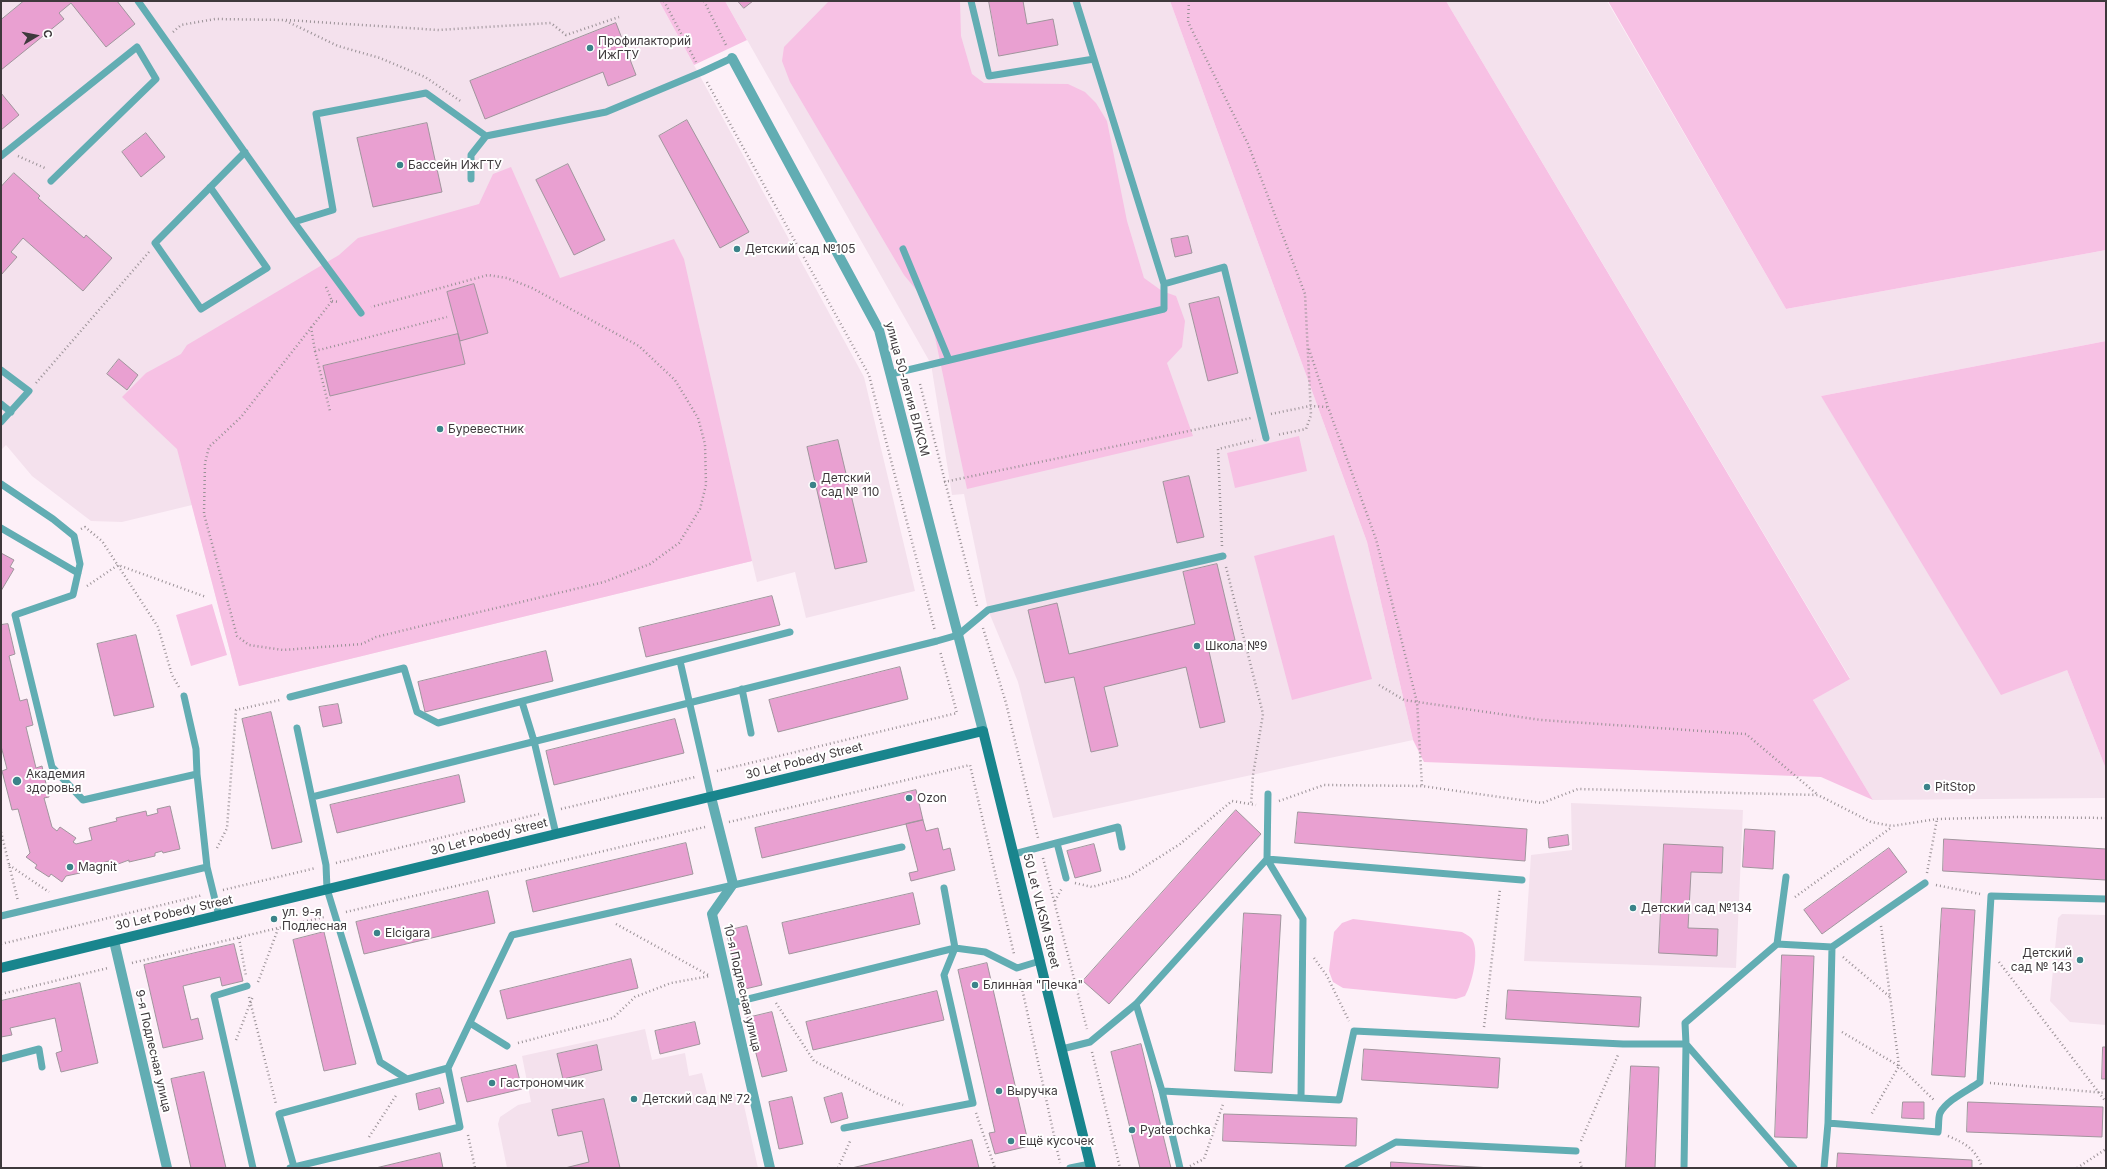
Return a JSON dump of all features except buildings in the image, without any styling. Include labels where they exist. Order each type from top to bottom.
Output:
[{"type":"main road","name":"30 Let Pobedy Street","points":[[1,968],[983,731]]},
{"type":"main road","name":"50 Let VLKSM Street","points":[[983,731],[1091,1166]]},
{"type":"street","name":"улица 50-летия ВЛКСМ","points":[[732,58],[879,330],[983,731]]},
{"type":"street","points":[[712,797],[733,884]]},
{"type":"street","name":"10-я Подлесная улица","points":[[733,884],[712,914],[770,1168]]},
{"type":"street","name":"9-я Подлесная улица","points":[[114,941],[167,1168]]},
{"type":"lane","points":[[138,1],[294,222],[359,310]]},
{"type":"lane","points":[[972,1],[989,76],[1094,58]]},
{"type":"lane","points":[[891,374],[1164,309],[1164,284],[1076,1]]},
{"type":"lane","points":[[4,154],[137,47],[156,79],[51,181]]},
{"type":"lane","points":[[471,179],[471,155],[486,136],[606,112],[732,58]]},
{"type":"lane","points":[[294,222],[333,210],[316,114],[426,93],[486,136]]},
{"type":"lane","points":[[210,187],[267,268],[201,309],[155,243],[210,187],[245,152]]},
{"type":"lane","points":[[903,248],[949,360]]},
{"type":"lane","points":[[1164,284],[1224,267],[1266,438]]},
{"type":"lane","points":[[1,370],[29,391],[1,422]]},
{"type":"lane","points":[[1,404],[11,412]]},
{"type":"lane","points":[[1,484],[53,519],[74,536],[80,564],[73,595],[15,615],[52,767],[83,800],[197,774]]},
{"type":"lane","points":[[1,528],[78,573]]},
{"type":"lane","points":[[312,796],[938,641],[958,635],[988,610],[1223,556]]},
{"type":"lane","points":[[290,697],[404,668],[417,712],[438,723],[790,632]]},
{"type":"lane","points":[[680,661],[712,797]]},
{"type":"lane","points":[[742,689],[751,733]]},
{"type":"lane","points":[[184,696],[196,749],[197,774],[208,867],[219,916]]},
{"type":"lane","points":[[522,702],[534,741],[552,811],[556,834]]},
{"type":"lane","points":[[297,728],[326,865],[327,889],[336,914],[380,1062],[407,1079]]},
{"type":"lane","points":[[1268,794],[1266,859],[1303,919],[1301,1098]]},
{"type":"lane","points":[[1014,854],[1118,827],[1122,847]]},
{"type":"lane","points":[[1057,843],[1066,878]]},
{"type":"lane","points":[[448,1068],[279,1114],[292,1168],[460,1127],[448,1068],[512,934],[902,847]]},
{"type":"lane","points":[[1266,859],[1522,880]]},
{"type":"lane","points":[[1062,1049],[1090,1042],[1136,1004],[1266,859]]},
{"type":"lane","points":[[1,916],[208,867]]},
{"type":"lane","points":[[1684,1168],[1686,1023],[1777,944],[1786,877]]},
{"type":"lane","points":[[1777,944],[1832,947],[1880,916],[1925,883]]},
{"type":"lane","points":[[844,1128],[973,1103],[944,975],[956,948],[944,888]]},
{"type":"lane","points":[[1828,1123],[1938,1132],[1940,1114],[1949,1103],[1980,1082],[1991,896],[2106,899]]},
{"type":"lane","points":[[1824,1168],[1828,1123],[1832,947]]},
{"type":"lane","points":[[732,1004],[956,948],[985,952],[1017,968],[1040,961]]},
{"type":"lane","points":[[248,986],[214,996],[253,1168]]},
{"type":"lane","points":[[1136,1004],[1162,1092],[1180,1168]]},
{"type":"lane","points":[[470,1023],[507,1046]]},
{"type":"lane","points":[[1162,1092],[1339,1100],[1354,1031],[1623,1044],[1686,1044],[1794,1168]]},
{"type":"lane","points":[[1,1059],[39,1049],[42,1067]]},
{"type":"lane","points":[[1348,1168],[1396,1142],[1576,1152]]},
{"type":"lane","points":[[1070,1168],[1091,1166]]},
{"type":"path","points":[[1,944],[957,713],[870,375],[664,1]]},
{"type":"path","points":[[704,1],[732,58]]},
{"type":"path","points":[[164,38],[181,26],[215,19],[284,20],[439,30],[551,23],[566,35],[620,17]]},
{"type":"path","points":[[284,20],[338,46],[380,58],[425,77],[464,104]]},
{"type":"path","points":[[4,154],[58,174]]},
{"type":"path","points":[[29,391],[131,275],[155,243]]},
{"type":"path","points":[[323,281],[332,301],[359,310],[488,275],[507,278],[532,288],[639,346],[675,380],[698,418],[705,444],[706,485],[700,509],[679,543],[650,564],[604,582],[376,637],[362,644],[283,650],[249,645],[237,636],[204,514],[205,463],[209,447],[241,417],[332,301]]},
{"type":"path","points":[[315,350],[447,317]]},
{"type":"path","points":[[311,327],[330,411]]},
{"type":"path","points":[[1308,345],[1328,407],[1376,539],[1417,702],[1422,786]]},
{"type":"path","points":[[920,384],[944,482],[957,522],[977,607]]},
{"type":"path","points":[[1264,416],[1310,406],[1328,407]]},
{"type":"path","points":[[944,482],[1256,417]]},
{"type":"path","points":[[74,536],[85,526],[102,541],[158,626],[172,674],[184,696]]},
{"type":"path","points":[[73,595],[118,565]]},
{"type":"path","points":[[118,565],[206,597]]},
{"type":"path","points":[[981,622],[1006,704],[1120,1168]]},
{"type":"path","points":[[1379,685],[1404,700],[1541,720],[1746,734],[1818,795],[1871,822],[1892,826],[1937,818],[2106,818]]},
{"type":"path","points":[[208,867],[227,828],[236,710],[290,697]]},
{"type":"path","points":[[1,994],[970,765]]},
{"type":"path","points":[[1047,871],[1054,871],[1066,878],[1092,888],[1130,876],[1180,844],[1232,801],[1268,805],[1324,785],[1422,786],[1542,803],[1578,789],[1818,795]]},
{"type":"path","points":[[1937,818],[1925,883],[1991,896]]},
{"type":"path","points":[[1782,906],[1892,826]]},
{"type":"path","points":[[1,832],[20,911]]},
{"type":"path","points":[[9,866],[63,901]]},
{"type":"path","points":[[1055,902],[1066,878]]},
{"type":"path","points":[[1483,1037],[1501,878]]},
{"type":"path","points":[[600,915],[728,986]]},
{"type":"path","points":[[1864,1126],[1899,1066],[1880,916]]},
{"type":"path","points":[[239,937],[250,1004],[279,1114]]},
{"type":"path","points":[[1303,942],[1327,976],[1354,1031]]},
{"type":"path","points":[[1832,947],[1890,997]]},
{"type":"path","points":[[1988,947],[2106,1102]]},
{"type":"path","points":[[507,1046],[613,1018],[635,997],[670,983],[710,976]]},
{"type":"path","points":[[770,994],[814,1061],[878,1094],[924,1112]]},
{"type":"path","points":[[1830,1025],[1899,1066],[1944,1109]]},
{"type":"path","points":[[1576,1152],[1623,1044]]},
{"type":"path","points":[[361,1150],[407,1079]]},
{"type":"path","points":[[1980,1082],[2106,1093]]},
{"type":"path","points":[[1185,1168],[1204,1159],[1226,1094]]},
{"type":"path","points":[[973,1103],[995,1168]]},
{"type":"path","points":[[838,1168],[858,1126]]},
{"type":"path","points":[[460,1127],[467,1131],[475,1168]]},
{"type":"path","points":[[1938,1132],[1965,1143],[1979,1157],[1982,1168]]},
{"type":"path","points":[[2077,1168],[2106,1149]]},
{"type":"shaded area","points":[[1,1],[659,1],[864,377],[915,591],[806,618],[795,572],[757,582],[752,561],[239,686],[192,505],[122,522],[91,521],[32,476],[6,445],[1,450]]},
{"type":"shaded area","points":[[659,1],[725,1],[747,40],[694,65]]},
{"type":"shaded area","points":[[725,1],[1170,1],[1367,542],[1413,740],[1053,818],[1018,682],[988,610],[964,494],[952,495],[931,364]]},
{"type":"shaded area","points":[[829,1],[960,1],[961,36],[972,74],[984,83],[1068,84],[1085,92],[1096,103],[1107,121],[1127,221],[1144,278],[1162,291],[1176,296],[1185,321],[1182,347],[1167,363],[1193,436],[967,489],[928,304],[904,275],[790,82],[782,61],[784,47]]},
{"type":"shaded area","points":[[1170,1],[1446,1],[1850,679],[1813,700],[1873,800],[1821,777],[1424,762],[1413,740],[1367,542]]},
{"type":"shaded area","points":[[1446,1],[1607,1],[1786,309],[2106,250],[2106,341],[1821,396],[2067,670],[2106,769],[2106,798],[1873,800],[1813,700],[1850,678]]},
{"type":"shaded area","points":[[1608,1],[2106,1],[2106,250],[1786,309]]},
{"type":"shaded area","name":"Буревестник","points":[[511,167],[560,278],[674,239],[684,259],[752,561],[239,686],[177,449],[122,397],[146,373],[181,354],[187,345],[339,255],[358,238],[479,204],[493,174]]},
{"type":"shaded area","points":[[2106,341],[2106,769],[2067,670],[2001,695],[1821,396]]},
{"type":"shaded area","points":[[1299,436],[1307,471],[1235,488],[1227,453]]},
{"type":"shaded area","points":[[1334,535],[1372,679],[1292,700],[1254,556]]},
{"type":"shaded area","points":[[212,604],[227,655],[191,666],[176,615]]},
{"type":"shaded area","name":"Детский сад №134","points":[[1571,803],[1743,810],[1736,968],[1524,961],[1531,855],[1572,850]]},
{"type":"shaded area","name":"Детский сад № 143","points":[[2062,914],[2106,915],[2106,1025],[2070,1022],[2050,1001],[2058,918]]},
{"type":"shaded area","points":[[1353,919],[1462,932],[1469,936],[1474,945],[1475,960],[1470,984],[1465,996],[1456,999],[1343,988],[1333,982],[1329,971],[1334,932],[1342,923]]},
{"type":"shaded area","name":"Детский сад № 72","points":[[645,1029],[652,1060],[685,1053],[689,1076],[702,1073],[708,1097],[735,1092],[737,1102],[743,1101],[758,1168],[507,1168],[498,1124],[500,1117],[518,1105],[531,1102],[522,1056]]},
{"type":"place","name":"Профилакторий ИжГТУ","points":[[590,48]]},
{"type":"place","name":"Бассейн ИжГТУ","points":[[400,165]]},
{"type":"place","name":"Детский сад №105","points":[[737,249]]},
{"type":"place","name":"Буревестник","points":[[440,429]]},
{"type":"place","name":"Детский сад № 110","points":[[813,485]]},
{"type":"place","name":"Школа №9","points":[[1197,646]]},
{"type":"place","name":"Академия здоровья","points":[[17,781]]},
{"type":"place","name":"PitStop","points":[[1927,787]]},
{"type":"place","name":"Ozon","points":[[909,798]]},
{"type":"place","name":"Magnit","points":[[70,867]]},
{"type":"place","name":"Детский сад №134","points":[[1633,908]]},
{"type":"place","name":"ул. 9-я Подлесная","points":[[274,919]]},
{"type":"place","name":"Elcigara","points":[[377,933]]},
{"type":"place","name":"Детский сад № 143","points":[[2080,960]]},
{"type":"place","name":"Блинная \"Печка\"","points":[[975,985]]},
{"type":"place","name":"Гастрономчик","points":[[492,1083]]},
{"type":"place","name":"Выручка","points":[[999,1091]]},
{"type":"place","name":"Детский сад № 72","points":[[634,1099]]},
{"type":"place","name":"Pyaterochka","points":[[1132,1130]]},
{"type":"place","name":"Ещё кусочек","points":[[1011,1141]]}]
